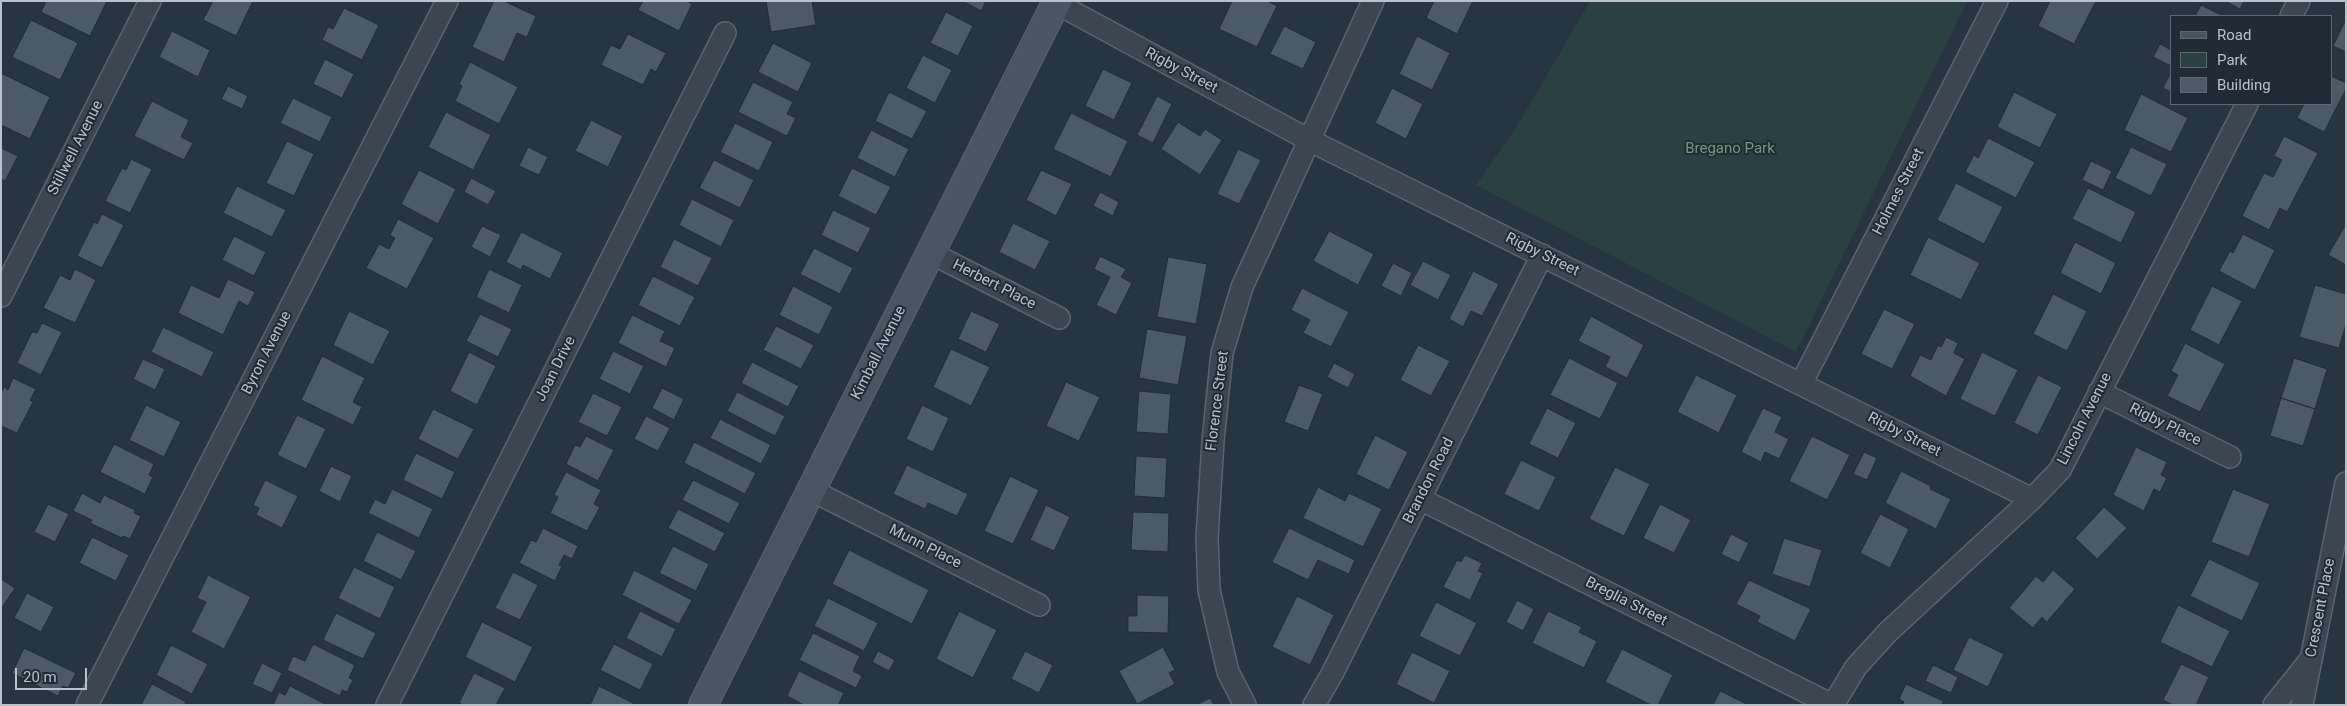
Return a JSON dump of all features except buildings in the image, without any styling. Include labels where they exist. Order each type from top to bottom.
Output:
[{"type":"street","name":"Stillwell Avenue","points":[[1,296],[150,1]]},
{"type":"street","name":"Byron Avenue","points":[[87,705],[447,1]]},
{"type":"street","name":"Florence Street","points":[[1245,705],[1228,672],[1210,590],[1207,538],[1213,441],[1222,354],[1242,287],[1373,1]]},
{"type":"street","name":"Holmes Street","points":[[1801,384],[1997,1]]},
{"type":"street","points":[[2292,15],[2299,1]]},
{"type":"street","name":"Rigby Street","points":[[1056,2],[1309,140],[2032,499]]},
{"type":"street","name":"Kimball Avenue","points":[[703,705],[1056,2]]},
{"type":"street","name":"Joan Drive","points":[[387,705],[725,33]]},
{"type":"street","name":"Lincoln Avenue","points":[[1832,705],[1856,667],[1888,632],[2032,499],[2060,470],[2246,105]]},
{"type":"street","name":"Herbert Place","points":[[930,252],[1059,318]]},
{"type":"street","name":"Brandon Road","points":[[1314,705],[1332,674],[1542,255]]},
{"type":"street","name":"Rigby Place","points":[[2099,392],[2230,457]]},
{"type":"street","name":"Crescent Place","points":[[2302,705],[2346,483]]},
{"type":"street","name":"Munn Place","points":[[811,490],[1039,605]]},
{"type":"street","name":"Breglia Street","points":[[1420,499],[1832,705]]},
{"type":"street","points":[[2274,705],[2311,658]]},
{"type":"green space","name":"Bregano Park","points":[[1590,1],[1967,1],[1796,352],[1476,185],[1519,123]]}]
